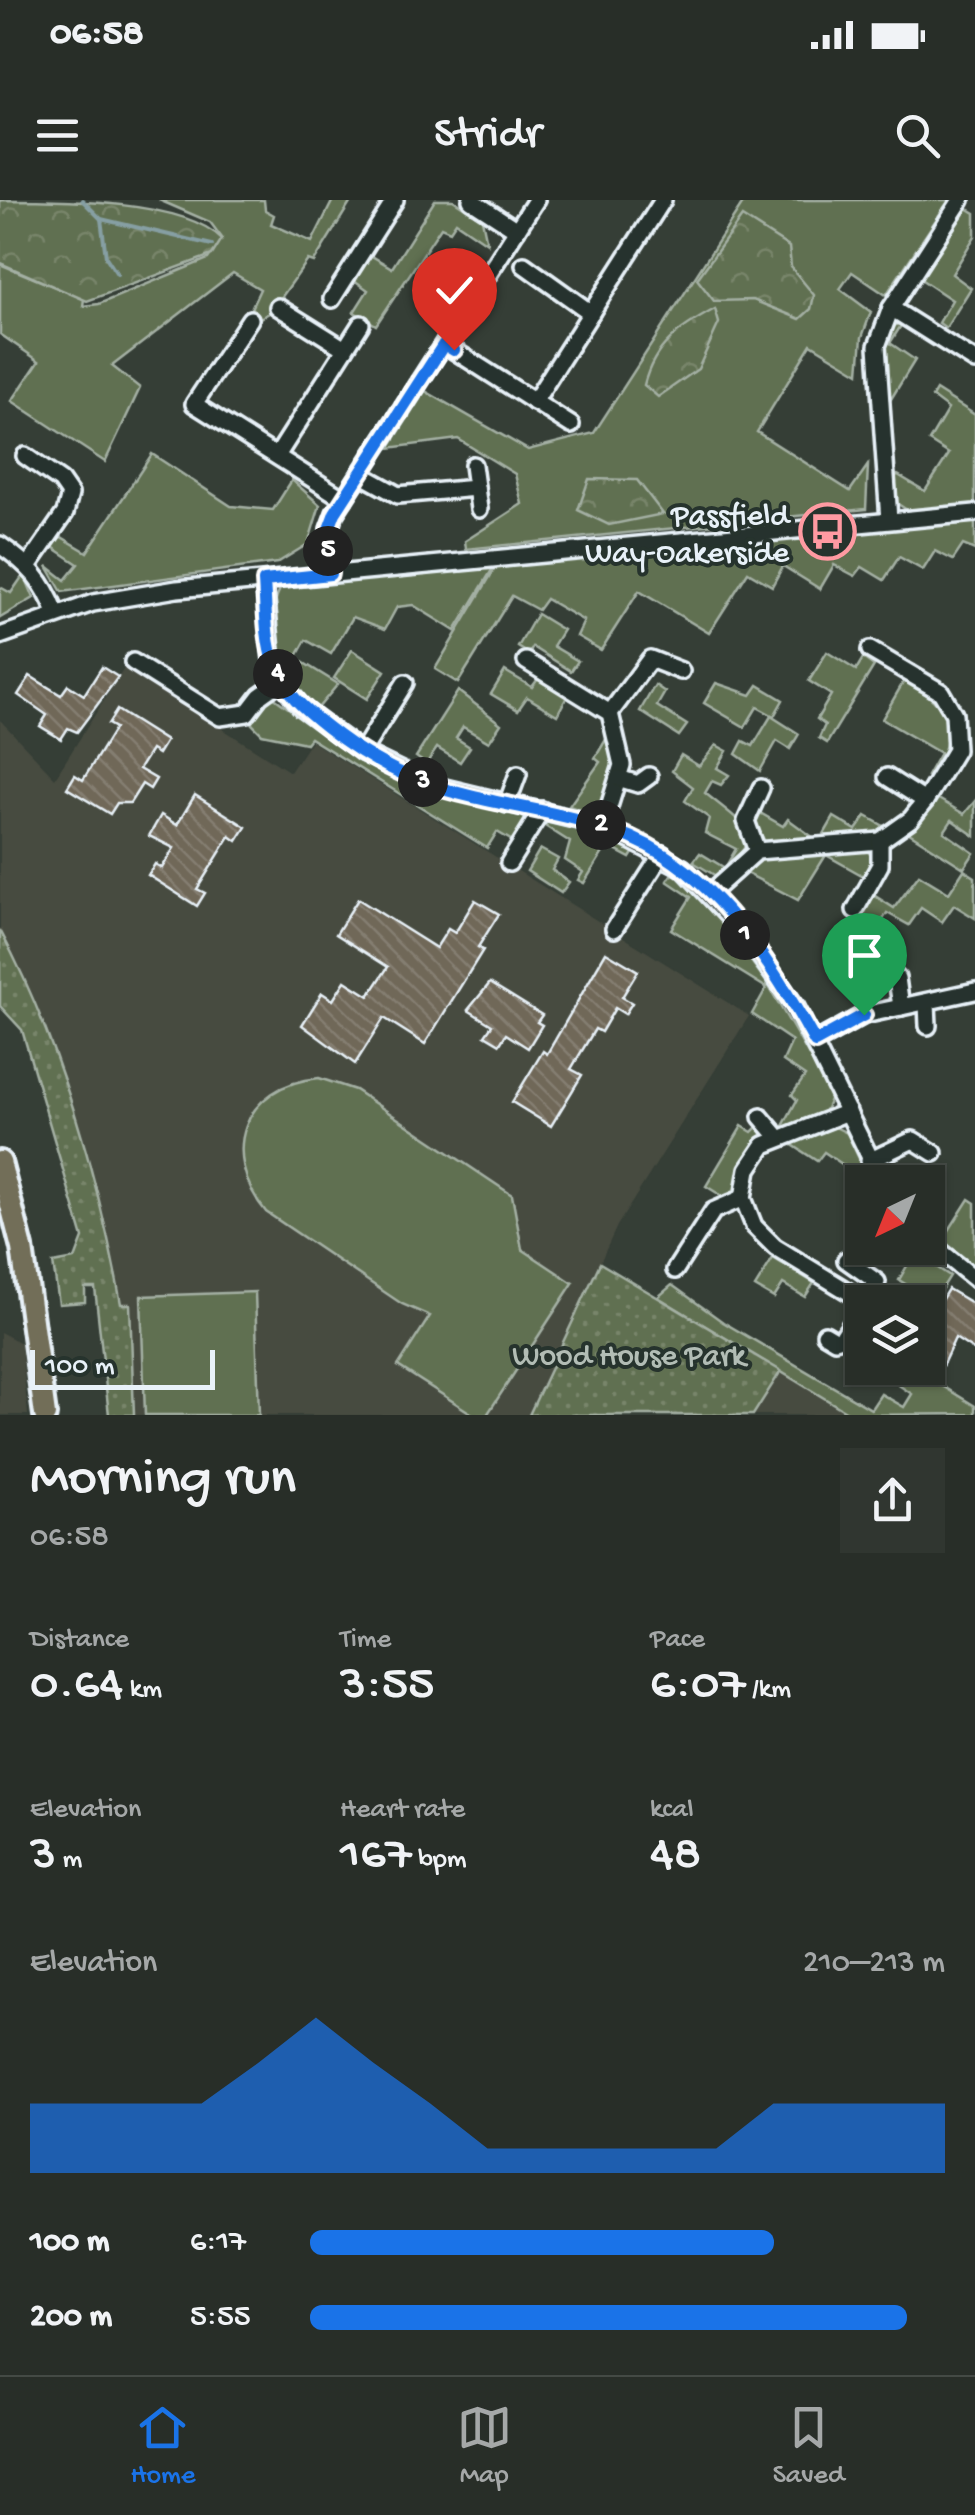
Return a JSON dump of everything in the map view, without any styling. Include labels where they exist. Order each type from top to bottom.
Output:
[{"type":"main road","points":[[0,1162],[22,1248],[45,1415]]},
{"type":"street","points":[[332,299],[396,200]]},
{"type":"street","points":[[470,200],[517,230]]},
{"type":"street","points":[[330,574],[329,529],[344,499],[536,200]]},
{"type":"street","points":[[890,520],[878,346],[891,308],[961,200]]},
{"type":"street","points":[[534,402],[656,203]]},
{"type":"street","points":[[524,265],[591,312]]},
{"type":"street","points":[[278,307],[345,348]]},
{"type":"street","points":[[891,308],[975,360]]},
{"type":"street","points":[[250,319],[194,404],[344,499]]},
{"type":"street","points":[[277,456],[360,324]]},
{"type":"street","points":[[444,344],[571,425]]},
{"type":"street","points":[[25,456],[62,481],[70,494],[65,513],[29,565]]},
{"type":"street","points":[[474,465],[480,510]]},
{"type":"street","points":[[360,474],[398,495],[476,488]]},
{"type":"street","points":[[0,636],[56,613],[123,596],[975,513]]},
{"type":"street","points":[[0,545],[29,565],[44,583],[56,613]]},
{"type":"street","points":[[264,581],[272,660],[281,681],[302,708],[362,752],[428,784],[603,826],[662,854],[709,894],[774,973],[815,1042],[872,1165]]},
{"type":"street","points":[[709,894],[757,851],[880,841],[910,819],[925,801],[956,750],[958,730],[941,692],[923,676],[870,650]]},
{"type":"street","points":[[610,713],[650,659],[681,671]]},
{"type":"street","points":[[526,660],[610,713],[621,746],[618,778],[603,826]]},
{"type":"street","points":[[132,662],[220,717],[248,713],[260,696],[281,681]]},
{"type":"street","points":[[362,752],[405,682]]},
{"type":"street","points":[[507,804],[518,774]]},
{"type":"street","points":[[618,778],[638,784],[648,776]]},
{"type":"street","points":[[886,777],[925,801]]},
{"type":"street","points":[[757,851],[746,821],[761,788]]},
{"type":"street","points":[[509,863],[542,810]]},
{"type":"street","points":[[855,910],[880,865],[880,841]]},
{"type":"street","points":[[614,928],[662,854]]},
{"type":"street","points":[[882,966],[897,978],[902,1007]]},
{"type":"street","points":[[815,1042],[864,1015],[975,991]]},
{"type":"street","points":[[927,1003],[928,1026]]},
{"type":"street","points":[[845,1294],[774,1248],[754,1226],[743,1198],[753,1160],[778,1137],[848,1112]]},
{"type":"street","points":[[761,1117],[778,1137]]},
{"type":"street","points":[[870,1161],[912,1140],[934,1153]]},
{"type":"street","points":[[675,1270],[713,1211],[743,1198]]},
{"type":"street","points":[[945,1255],[975,1279]]},
{"type":"street","points":[[855,1265],[872,1274],[876,1285]]},
{"type":"street","points":[[824,1334],[835,1340],[845,1333]]},
{"type":"shaded area","points":[[125,667],[290,772],[311,741],[749,1016],[617,1226],[529,1415],[134,1415],[130,1304],[121,1305],[108,1233],[52,1052],[0,930],[0,720],[55,778]]},
{"type":"shaded area","points":[[0,1332],[21,1343],[28,1415],[0,1415]]},
{"type":"shaded area","points":[[781,1371],[852,1415],[753,1415]]},
{"type":"green space","points":[[0,200],[88,202],[152,210],[180,216],[222,239],[212,255],[87,301],[0,263]]},
{"type":"green space","points":[[159,200],[264,200],[265,210],[274,215],[271,224],[312,242],[333,200],[352,200],[314,262],[308,260],[271,312],[256,320],[248,315],[260,289],[233,273],[112,366],[140,388],[105,462],[12,401],[39,361],[0,334],[0,264],[84,299],[83,306],[99,304],[208,259],[222,238],[210,222]]},
{"type":"green space","points":[[435,200],[453,200],[482,219],[487,243],[456,222],[450,231],[441,227],[376,325],[354,312],[368,290],[354,280],[370,255],[392,268]]},
{"type":"green space","points":[[745,200],[949,200],[886,295],[852,272],[840,289],[871,312],[862,337],[859,373],[811,344],[757,432],[850,491],[868,465],[866,509],[466,549],[465,541],[522,504],[515,474],[458,439],[389,448],[425,391],[528,450],[594,433]]},
{"type":"green space","points":[[965,207],[975,213],[975,236],[952,274],[971,288],[946,328],[939,323],[952,300],[919,278]]},
{"type":"green space","points":[[742,217],[789,247],[791,267],[814,295],[811,309],[800,319],[753,300],[714,301],[697,279]]},
{"type":"green space","points":[[715,309],[719,323],[698,369],[658,397],[644,385],[654,359],[670,339]]},
{"type":"green space","points":[[902,324],[890,343],[915,360],[888,404],[882,350],[890,326]]},
{"type":"green space","points":[[936,390],[975,415],[975,504],[907,510],[895,502],[892,477],[898,475],[925,491],[949,454],[929,441],[948,409],[932,397]]},
{"type":"green space","points":[[152,454],[231,506],[273,510],[292,480],[320,505],[308,544],[277,563],[62,592],[47,566],[65,580],[78,564],[51,546],[58,535],[87,552]]},
{"type":"green space","points":[[589,479],[637,480],[663,514],[609,525],[578,510]]},
{"type":"green space","points":[[975,519],[975,550],[963,545],[953,560],[935,551],[923,570],[899,557],[884,580],[862,567],[855,576],[834,565],[820,589],[783,566],[772,586],[748,572],[709,633],[639,591],[601,650],[577,636],[584,621],[546,599],[538,610],[512,596],[458,683],[435,669],[497,565]]},
{"type":"green space","points":[[495,565],[455,631],[413,605],[397,607],[385,629],[353,617],[331,654],[306,640],[296,658],[338,684],[318,708],[287,670],[273,621],[280,589]]},
{"type":"green space","points":[[24,574],[34,598],[0,618],[0,587],[11,593]]},
{"type":"green space","points":[[537,614],[563,630],[553,646],[578,661],[571,671],[533,647],[529,654],[518,647]]},
{"type":"green space","points":[[352,650],[385,671],[367,699],[334,678]]},
{"type":"green space","points":[[827,652],[856,670],[863,658],[874,666],[827,743],[819,738],[825,725],[817,719],[831,695],[809,681]]},
{"type":"green space","points":[[505,671],[532,687],[538,679],[563,694],[569,693],[557,715],[527,697],[518,710],[491,694]]},
{"type":"green space","points":[[904,681],[934,700],[947,721],[945,746],[931,778],[927,776],[940,753],[882,719]]},
{"type":"green space","points":[[716,683],[751,695],[758,685],[783,700],[774,716],[757,707],[745,727],[704,703]]},
{"type":"green space","points":[[655,685],[665,692],[657,706],[687,725],[679,736],[640,711]]},
{"type":"green space","points":[[458,691],[501,724],[489,742],[463,727],[456,738],[470,747],[460,762],[437,748],[426,764],[416,757]]},
{"type":"green space","points":[[273,697],[338,744],[403,782],[432,794],[521,813],[527,823],[516,843],[497,832],[487,848],[310,738],[306,743],[262,734],[252,724],[253,714],[260,703]]},
{"type":"green space","points":[[771,716],[799,734],[790,749],[777,741],[760,771],[736,754],[743,741],[753,746]]},
{"type":"green space","points":[[608,736],[616,762],[601,808],[589,813],[569,806],[600,762],[595,758]]},
{"type":"green space","points":[[716,745],[727,751],[717,768],[729,775],[721,785],[712,781],[705,793],[741,824],[747,841],[733,862],[716,876],[693,862],[700,853],[725,868],[736,849],[705,833],[709,818],[685,801],[693,787],[672,771],[681,755],[699,766]]},
{"type":"green space","points":[[935,797],[964,814],[975,801],[975,836],[952,820],[944,832],[974,853],[964,868],[909,833]]},
{"type":"green space","points":[[755,810],[783,826],[788,819],[814,838],[765,842],[753,818]]},
{"type":"green space","points":[[866,816],[889,829],[877,835],[823,836],[834,817],[856,830]]},
{"type":"green space","points":[[548,820],[572,824],[635,850],[630,858],[607,846],[584,883],[578,880],[583,872],[565,860],[570,842],[545,826]]},
{"type":"green space","points":[[865,848],[873,858],[867,878],[826,855],[798,900],[744,872],[768,855],[784,851]]},
{"type":"green space","points":[[540,849],[558,859],[552,870],[569,882],[561,893],[527,871]]},
{"type":"green space","points":[[964,870],[975,877],[975,918],[954,905],[942,922],[921,908],[909,925],[887,913],[878,928],[859,916],[872,894],[894,908],[919,875],[949,893]]},
{"type":"green space","points":[[673,872],[715,912],[767,983],[765,987],[671,929],[691,897],[667,881]]},
{"type":"green space","points":[[0,930],[58,1064],[89,1161],[121,1304],[130,1304],[134,1415],[109,1415],[95,1288],[85,1288],[85,1302],[59,1304],[53,1263],[75,1259],[83,1238],[22,1030],[0,1006]]},
{"type":"green space","points":[[768,985],[832,1095],[823,1115],[782,1128],[797,1100],[792,1095],[805,1076],[783,1061],[792,1041],[752,1014]]},
{"type":"green space","points":[[319,1078],[355,1090],[512,1195],[522,1249],[573,1283],[487,1415],[474,1415],[398,1366],[430,1316],[402,1304],[266,1212],[252,1190],[242,1146],[246,1126],[256,1108],[293,1083]]},
{"type":"green space","points":[[829,1124],[847,1133],[862,1165],[845,1166],[824,1152],[817,1161],[785,1140]]},
{"type":"green space","points":[[742,1126],[752,1132],[757,1127],[765,1134],[745,1160],[736,1193],[722,1196],[706,1186]]},
{"type":"green space","points":[[969,1199],[975,1203],[975,1272],[945,1247],[946,1235]]},
{"type":"green space","points":[[773,1258],[814,1283],[805,1297],[783,1284],[774,1298],[755,1287]]},
{"type":"green space","name":"Wood House Park","points":[[600,1263],[781,1371],[753,1415],[529,1415]]},
{"type":"green space","points":[[933,1265],[950,1276],[944,1285],[907,1285],[899,1280],[907,1266]]},
{"type":"green space","points":[[672,1285],[723,1322],[871,1409],[881,1394],[904,1407],[912,1394],[898,1385],[941,1385],[975,1406],[975,1414],[852,1415],[658,1297]]},
{"type":"green space","points":[[255,1292],[259,1415],[145,1415],[141,1296]]},
{"type":"building","points":[[102,667],[118,677],[77,732],[68,728],[61,739],[40,726],[47,715],[18,695],[30,676],[61,695],[68,685],[84,695]]},
{"type":"building","points":[[117,710],[166,741],[158,754],[151,750],[139,769],[156,779],[150,789],[142,784],[130,803],[117,803],[110,814],[67,788],[75,775],[83,780],[115,728],[108,724]]},
{"type":"building","points":[[195,795],[246,827],[237,841],[230,836],[197,889],[205,893],[197,906],[148,875],[155,864],[162,868],[174,848],[149,836],[161,815],[177,825]]},
{"type":"building","points":[[358,899],[436,948],[448,929],[455,933],[475,900],[499,914],[478,947],[483,950],[425,1044],[384,1018],[355,1064],[302,1025],[322,993],[333,1000],[345,981],[369,996],[388,967],[336,934]]},
{"type":"building","points":[[606,952],[638,971],[622,997],[632,1003],[625,1014],[615,1008],[601,1032],[595,1029],[571,1069],[582,1075],[551,1126],[512,1102],[543,1051],[547,1054]]},
{"type":"building","points":[[490,983],[542,1015],[537,1022],[542,1025],[528,1048],[506,1034],[500,1044],[485,1035],[492,1025],[468,1010]]},
{"type":"building","points":[[948,1289],[975,1305],[975,1351],[955,1338],[945,1360]]},
{"type":"waterway","points":[[82,200],[101,219],[212,245]]},
{"type":"waterway","points":[[101,219],[106,257],[117,274]]},
{"type":"place","name":"Passfield Way-Oakerside","points":[[828,531]]},
{"type":"route","points":[[454,350],[444,344],[335,513],[329,529],[330,574],[264,581],[272,660],[281,681],[302,708],[393,770],[458,792],[603,826],[634,838],[683,868],[744,933],[774,973],[815,1042],[864,1015]]}]
